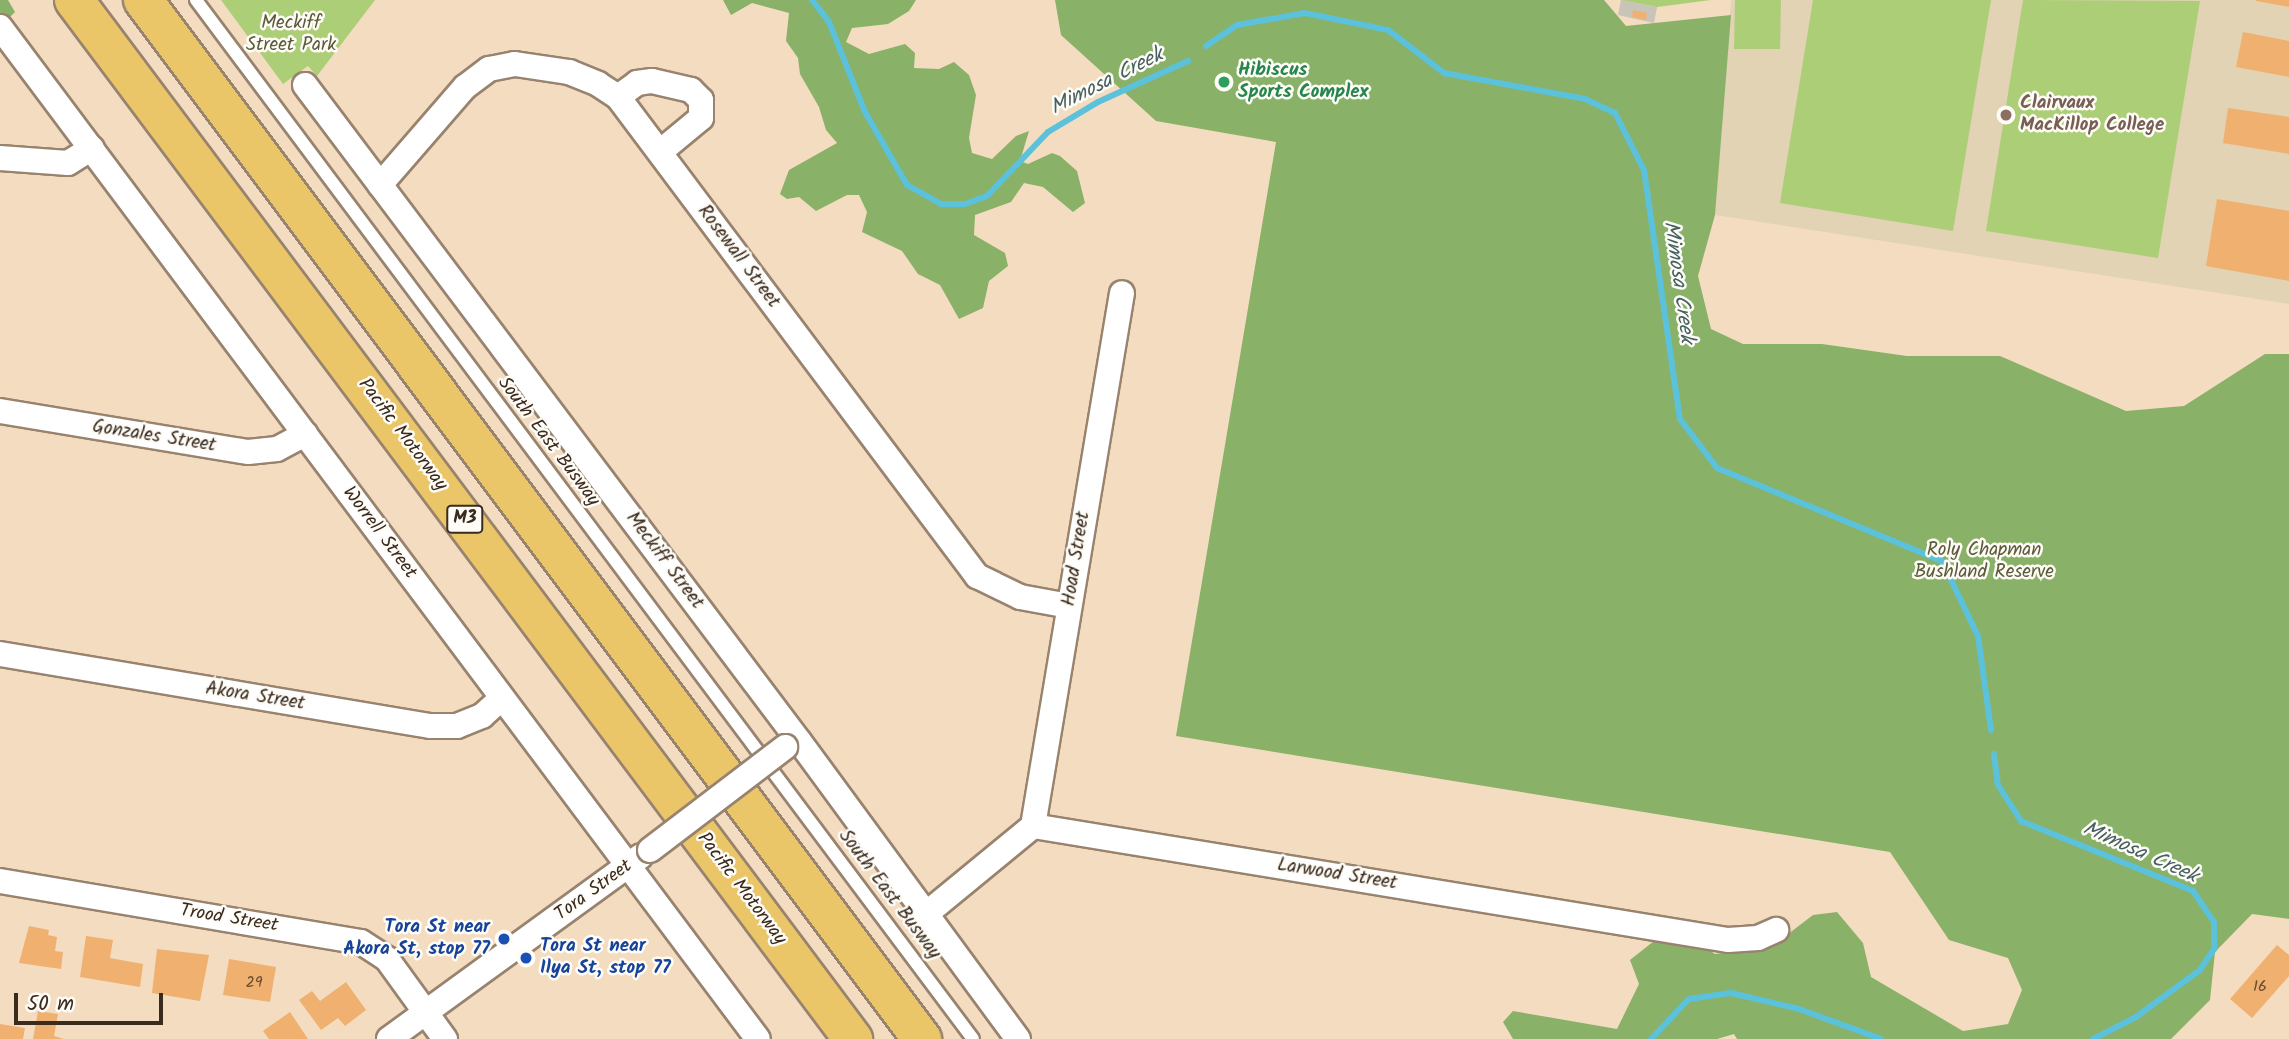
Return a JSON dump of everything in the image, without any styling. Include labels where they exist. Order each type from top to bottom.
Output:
[{"type":"highway","name":"Pacific Motorway","points":[[74,0],[853,1039]]},
{"type":"highway","points":[[143,0],[922,1039]]},
{"type":"street","name":"Worrell Street","points":[[0,27],[629,866],[746,1035]]},
{"type":"street","name":"Rosewall Street","points":[[380,185],[465,86],[489,69],[515,64],[569,72],[618,97],[977,576],[1020,597],[1069,606]]},
{"type":"street","points":[[618,97],[637,83],[652,81],[691,90],[701,100],[701,118],[660,152]]},
{"type":"street","name":"Meckiff Street","points":[[305,85],[791,743],[926,914],[1018,1039]]},
{"type":"street","points":[[0,158],[68,163],[92,148]]},
{"type":"street","name":"Hoad Street","points":[[1033,826],[1122,293]]},
{"type":"street","name":"Gonzales Street","points":[[0,411],[248,452],[277,449],[304,434]]},
{"type":"street","name":"Akora Street","points":[[0,654],[430,726],[457,726],[482,716],[502,698]]},
{"type":"street","name":"Tora Street","points":[[388,1039],[629,866],[791,743]]},
{"type":"street","points":[[926,914],[1033,826]]},
{"type":"street","name":"Larwood Street","points":[[1033,826],[1728,940],[1758,937],[1776,930]]},
{"type":"street","name":"Trood Street","points":[[0,881],[361,942],[387,959],[445,1039]]},
{"type":"lane","name":"South East Busway","points":[[196,0],[973,1039]]},
{"type":"shaded area","points":[[1621,0],[1657,7],[1654,23],[1618,15]]},
{"type":"shaded area","name":"Clairvaux MacKillop College","points":[[1731,0],[2289,0],[2289,304],[1715,215]]},
{"type":"green space","points":[[0,0],[8,0],[15,12],[0,27]]},
{"type":"green space","name":"Meckiff Street Park","points":[[221,0],[375,0],[317,76],[308,66],[283,84]]},
{"type":"green space","points":[[723,0],[916,0],[909,11],[888,24],[852,28],[846,42],[869,54],[905,44],[915,53],[914,68],[939,69],[954,62],[969,75],[976,95],[969,138],[972,153],[992,159],[1016,136],[1029,131],[1020,161],[1028,164],[1052,153],[1060,156],[1077,171],[1085,203],[1073,212],[1043,187],[1024,183],[1011,202],[975,215],[974,235],[1005,253],[1008,266],[989,281],[983,308],[959,319],[940,285],[918,274],[902,251],[862,232],[867,212],[859,195],[847,195],[816,211],[799,197],[787,199],[780,194],[789,170],[837,143],[826,130],[819,107],[800,74],[798,58],[786,41],[789,13],[752,3],[731,15]]},
{"type":"green space","name":"Roly Chapman Bushland Reserve","points":[[1055,0],[1604,0],[1626,26],[1731,15],[1715,215],[1698,276],[1711,329],[1743,344],[1822,344],[1907,356],[2000,356],[2126,411],[2184,406],[2265,354],[2289,354],[2289,919],[2252,914],[2215,952],[2210,1000],[2171,1039],[1737,1039],[1734,1034],[1717,1039],[1513,1039],[1503,1022],[1513,1011],[1617,1029],[1639,984],[1630,960],[1654,941],[1673,945],[1696,941],[1715,954],[1771,947],[1813,915],[1837,912],[1863,943],[1871,977],[1963,1031],[2008,1024],[2022,990],[2008,958],[1949,940],[1890,852],[1176,736],[1276,142],[1156,121],[1061,35]]},
{"type":"green space","points":[[1621,0],[1711,0],[1657,7]]},
{"type":"green space","points":[[1735,0],[1781,0],[1780,49],[1734,49]]},
{"type":"green space","points":[[1813,0],[1991,0],[1953,231],[1780,203]]},
{"type":"green space","points":[[2023,0],[2200,1],[2158,258],[1986,231]]},
{"type":"building","points":[[2256,0],[2289,0],[2289,7],[2256,1]]},
{"type":"building","points":[[1633,10],[1647,13],[1646,20],[1632,17]]},
{"type":"building","points":[[2243,32],[2289,41],[2289,77],[2236,67]]},
{"type":"building","points":[[2228,108],[2289,117],[2289,154],[2223,143]]},
{"type":"building","points":[[2217,199],[2289,211],[2289,281],[2206,266]]},
{"type":"building","points":[[29,926],[49,930],[48,935],[57,937],[55,951],[63,952],[61,969],[19,963]]},
{"type":"building","points":[[86,936],[113,940],[110,958],[143,964],[140,987],[80,977]]},
{"type":"building","points":[[2277,945],[2289,955],[2289,976],[2252,1018],[2230,999]]},
{"type":"building","points":[[157,949],[209,955],[200,1001],[152,993]]},
{"type":"building","points":[[229,959],[276,967],[270,1002],[223,995]]},
{"type":"building","points":[[346,982],[366,1010],[345,1026],[338,1018],[321,1030],[299,1000],[312,991],[320,1001]]},
{"type":"building","points":[[38,1011],[58,1014],[54,1036],[64,1039],[33,1039]]},
{"type":"building","points":[[290,1012],[308,1039],[269,1039],[263,1031]]},
{"type":"building","points":[[0,1024],[25,1028],[23,1039],[0,1039]]},
{"type":"waterway","name":"Mimosa Creek","points":[[812,0],[829,22],[865,112],[907,185],[941,204],[965,204],[987,196],[1048,132],[1098,102],[1188,61]]},
{"type":"waterway","name":"Mimosa Creek","points":[[1206,46],[1237,25],[1305,13],[1388,30],[1444,73],[1585,99],[1615,113],[1644,170],[1680,419],[1717,468],[1942,561],[1978,636],[1991,730]]},
{"type":"waterway","name":"Mimosa Creek","points":[[1994,754],[1998,785],[2021,821],[2193,891],[2214,922],[2214,949],[2200,970],[2136,1017],[2093,1039]]},
{"type":"waterway","name":"Mimosa Creek","points":[[1651,1039],[1689,999],[1731,993],[1799,1009],[1881,1039]]},
{"type":"place","name":"Hibiscus Sports Complex","points":[[1224,82]]},
{"type":"place","name":"Clairvaux MacKillop College","points":[[2006,115]]},
{"type":"place","name":"Tora St near Akora St, stop 77","points":[[504,939]]},
{"type":"place","name":"Tora St near Ilya St, stop 77","points":[[526,958]]}]
